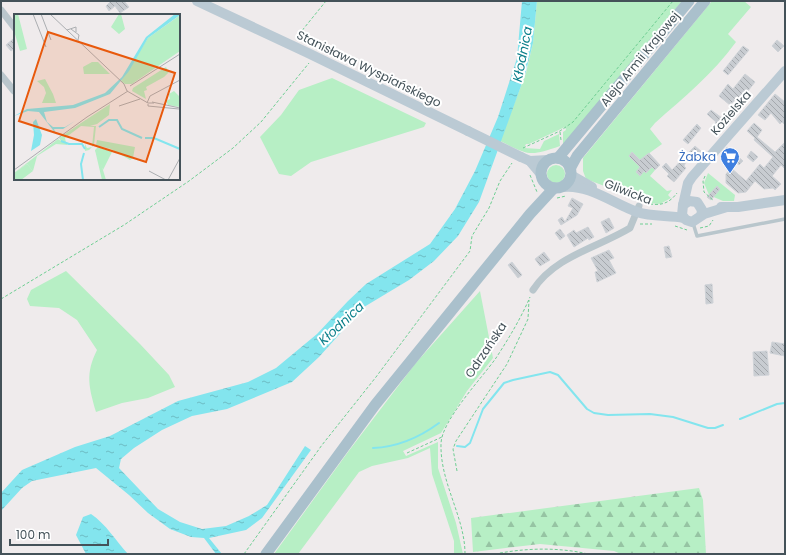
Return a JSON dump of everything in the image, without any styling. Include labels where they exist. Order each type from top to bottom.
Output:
[{"type":"main road","name":"Stanisława Wyspiańskiego","points":[[196,1],[292,45],[468,131],[524,156],[553,159]]},
{"type":"main road","name":"Aleja Armii Krajowej","points":[[553,159],[587,126],[689,1]]},
{"type":"main road","name":"Aleja Armii Krajowej","points":[[571,172],[577,156],[705,1]]},
{"type":"main road","name":"Kozielska","points":[[688,214],[688,182],[785,70]]},
{"type":"main road","name":"Stanisława Wyspiańskiego","points":[[524,156],[540,173]]},
{"type":"main road","points":[[266,554],[375,405],[530,214],[554,187],[567,184],[571,172],[566,162],[553,159],[542,166],[540,173],[554,187]]},
{"type":"main road","name":"Gliwicka","points":[[571,172],[584,183],[653,216],[688,214],[727,207],[785,200]]},
{"type":"main road","points":[[688,214],[702,210],[698,203],[694,189],[697,173]]},
{"type":"main road","name":"Gliwicka","points":[[554,187],[589,191],[638,209]]},
{"type":"main road","name":"Gliwicka","points":[[688,214],[689,201],[727,207]]},
{"type":"street","points":[[1,10],[14,27]]},
{"type":"street","points":[[1,75],[14,91]]},
{"type":"street","points":[[531,294],[546,273],[563,261],[630,228],[638,209]]},
{"type":"lane","points":[[688,214],[697,236],[785,219]]},
{"type":"path","points":[[292,45],[300,31],[326,1]]},
{"type":"path","points":[[524,156],[527,147],[560,131],[573,122],[673,1]]},
{"type":"path","points":[[1,299],[124,225],[189,181],[233,148],[261,122],[310,62]]},
{"type":"path","points":[[560,131],[563,145]]},
{"type":"path","points":[[244,554],[290,487],[342,418],[376,377],[470,252],[472,236],[488,208],[500,181],[512,163]]},
{"type":"path","points":[[611,191],[654,205],[666,203],[679,190]]},
{"type":"path","points":[[704,192],[715,201]]},
{"type":"path","points":[[457,471],[453,449],[456,441],[506,364],[528,319],[531,294]]},
{"type":"path","name":"Odrzańska","points":[[465,554],[461,531],[441,464],[440,442],[450,420],[495,359],[521,316],[531,294]]},
{"type":"path","points":[[406,453],[443,436]]},
{"type":"path","points":[[495,554],[515,550],[546,549],[588,554]]},
{"type":"green space","points":[[537,1],[682,1],[566,144],[563,145],[563,132],[566,130],[565,127],[526,144],[524,148],[540,149],[544,141],[559,134],[560,146],[542,152],[529,153],[500,141],[526,73],[533,43]]},
{"type":"green space","points":[[712,1],[744,1],[751,7],[728,34],[736,42],[727,54],[708,75],[650,129],[662,144],[644,157],[655,170],[650,176],[667,191],[672,190],[668,195],[671,198],[660,204],[649,203],[586,179],[583,171],[583,158]],"holes":[[[605,181],[613,186],[614,184],[619,184],[639,199],[604,183]]]},
{"type":"green space","points":[[332,78],[426,123],[424,127],[311,162],[291,176],[279,174],[260,137],[281,115],[299,90]]},
{"type":"green space","points":[[552,165],[560,165],[565,170],[563,181],[560,183],[552,183],[547,178],[547,170]]},
{"type":"green space","points":[[708,173],[735,195],[734,201],[723,201],[709,195],[704,183]]},
{"type":"green space","points":[[66,271],[140,344],[169,375],[175,387],[148,398],[122,403],[96,412],[89,381],[91,366],[97,350],[77,320],[59,308],[30,306],[27,299],[31,290]]},
{"type":"green space","points":[[480,291],[493,358],[467,391],[441,433],[403,451],[406,456],[438,442],[438,468],[456,523],[463,554],[454,554],[454,541],[432,474],[430,448],[408,458],[372,466],[359,472],[298,554],[274,554],[348,452],[415,364]]},
{"type":"green space","points":[[699,488],[703,500],[706,554],[621,554],[614,551],[540,544],[473,552],[471,518]]},
{"type":"water","name":"Kłodnica","points":[[522,1],[537,1],[533,43],[525,75],[479,202],[458,236],[434,261],[409,280],[364,307],[319,357],[292,382],[227,409],[192,416],[162,430],[134,448],[121,459],[119,468],[158,509],[180,522],[202,529],[226,526],[249,516],[267,505],[305,446],[311,450],[262,518],[246,530],[209,538],[222,554],[216,554],[204,538],[191,537],[170,529],[148,513],[96,468],[32,481],[22,488],[1,511],[1,493],[22,470],[75,447],[110,436],[178,401],[248,382],[276,368],[317,334],[366,284],[430,244],[455,209],[475,171],[498,117],[517,58]]},
{"type":"water","points":[[91,514],[106,528],[128,554],[86,554],[76,535],[83,517]]},
{"type":"building","points":[[111,1],[124,1],[129,7],[120,13],[115,6],[109,11],[106,6]]},
{"type":"building","points":[[13,39],[14,49],[11,51],[6,45]]},
{"type":"building","points":[[777,40],[784,46],[778,52],[772,46]]},
{"type":"building","points":[[743,46],[749,50],[728,75],[723,71]]},
{"type":"building","points":[[745,74],[755,82],[740,101],[737,98],[730,105],[719,96],[728,84],[733,89]]},
{"type":"building","points":[[775,94],[785,102],[785,125],[782,122],[780,124],[771,113],[765,120],[758,115]]},
{"type":"building","points":[[711,110],[722,118],[719,122],[725,127],[717,136],[709,130],[716,122],[707,114]]},
{"type":"building","points":[[754,123],[762,130],[757,137],[775,152],[785,142],[785,169],[781,165],[772,176],[781,184],[775,190],[773,188],[764,189],[755,181],[746,192],[738,193],[726,183],[726,174],[731,168],[746,181],[760,164],[764,168],[773,157],[754,140],[755,138],[747,131]]},
{"type":"building","points":[[697,124],[701,128],[688,144],[683,140]]},
{"type":"building","points":[[695,146],[703,153],[695,162],[688,157],[684,166],[686,168],[674,182],[667,176],[669,174],[662,167],[666,163],[672,170]]},
{"type":"building","points":[[727,147],[743,161],[739,165],[723,152]]},
{"type":"building","points":[[751,151],[758,157],[753,162],[747,157]]},
{"type":"building","points":[[632,152],[640,160],[649,153],[660,165],[655,170],[652,167],[646,173],[644,171],[640,176],[636,172],[640,167],[629,156]]},
{"type":"building","points":[[717,186],[720,189],[711,200],[707,197]]},
{"type":"building","points":[[572,198],[583,204],[577,215],[561,225],[558,220],[562,217],[565,222],[573,208],[568,206]]},
{"type":"building","points":[[609,218],[614,228],[606,233],[601,222]]},
{"type":"building","points":[[588,227],[594,237],[589,240],[588,238],[574,247],[567,235],[574,230],[576,233]]},
{"type":"building","points":[[560,229],[565,236],[560,240],[555,233]]},
{"type":"building","points":[[669,246],[672,257],[666,258],[664,247]]},
{"type":"building","points":[[609,250],[614,258],[609,260],[616,273],[597,282],[595,272],[598,271],[591,258]]},
{"type":"building","points":[[544,252],[550,260],[540,266],[535,259]]},
{"type":"building","points":[[512,262],[522,275],[518,278],[508,265]]},
{"type":"building","points":[[712,284],[713,303],[706,304],[705,285]]},
{"type":"building","points":[[772,342],[785,344],[785,356],[770,353]]},
{"type":"building","points":[[767,351],[769,375],[754,376],[753,352]]},
{"type":"waterway","points":[[457,446],[465,447],[470,443],[483,409],[504,383],[550,372],[558,375],[587,409],[594,413],[608,415],[650,414],[673,417],[708,428],[715,428],[723,425]]},
{"type":"waterway","points":[[740,419],[777,404],[785,403]]},
{"type":"waterway","points":[[373,448],[391,446],[416,437],[439,423]]},
{"type":"place","name":"Żabka","points":[[730,174]]}]
